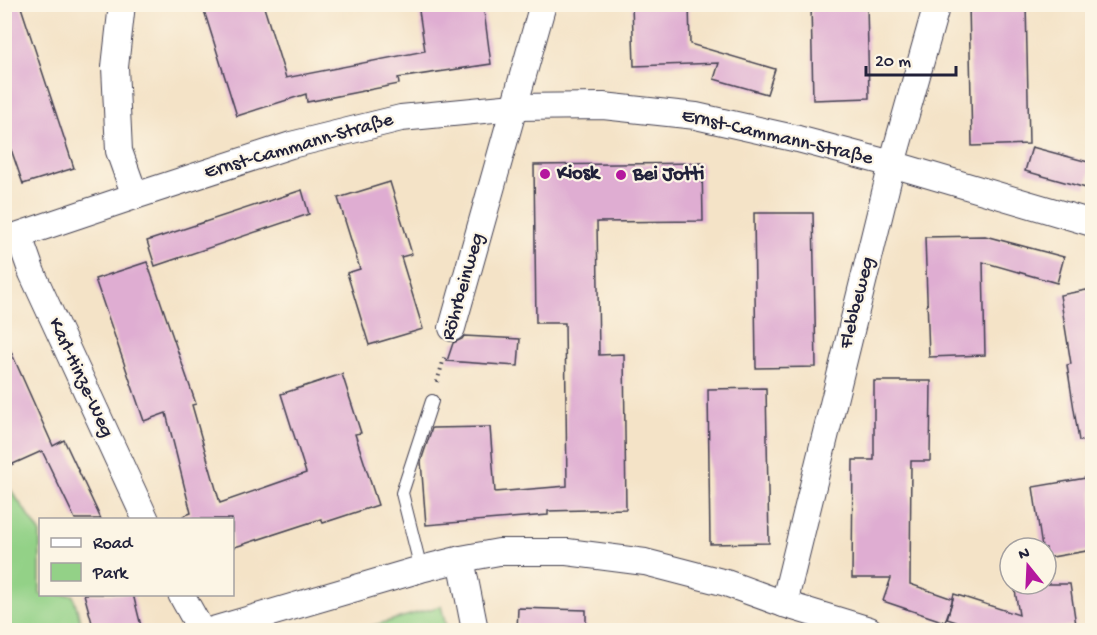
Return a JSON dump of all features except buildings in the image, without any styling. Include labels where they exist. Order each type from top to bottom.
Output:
[{"type":"street","points":[[122,4],[115,67],[119,151],[135,196]]},
{"type":"street","name":"Röhrbeinweg","points":[[452,328],[543,4]]},
{"type":"street","name":"Flebbeweg","points":[[784,603],[892,164],[937,4]]},
{"type":"street","name":"Ernst-Cammann-Straße","points":[[12,238],[291,145],[401,118],[514,107],[603,106],[696,116],[798,139],[892,164],[1092,224]]},
{"type":"street","name":"Karl-Hinze-Weg","points":[[12,238],[32,273],[146,518]]},
{"type":"street","points":[[213,630],[461,559],[500,552],[567,552],[645,562],[726,583],[869,630]]},
{"type":"street","points":[[461,559],[475,630]]},
{"type":"street","points":[[182,596],[201,630]]},
{"type":"lane","points":[[421,569],[402,493],[432,401]]},
{"type":"path","name":"Röhrbeinweg","points":[[432,401],[452,328]]},
{"type":"green space","points":[[4,480],[39,531],[39,596],[73,596],[83,630],[6,630],[4,624]]},
{"type":"green space","points":[[441,606],[447,630],[358,630]]},
{"type":"place","name":"Kiosk","points":[[545,174]]},
{"type":"place","name":"Bei Jotti","points":[[621,175]]}]
